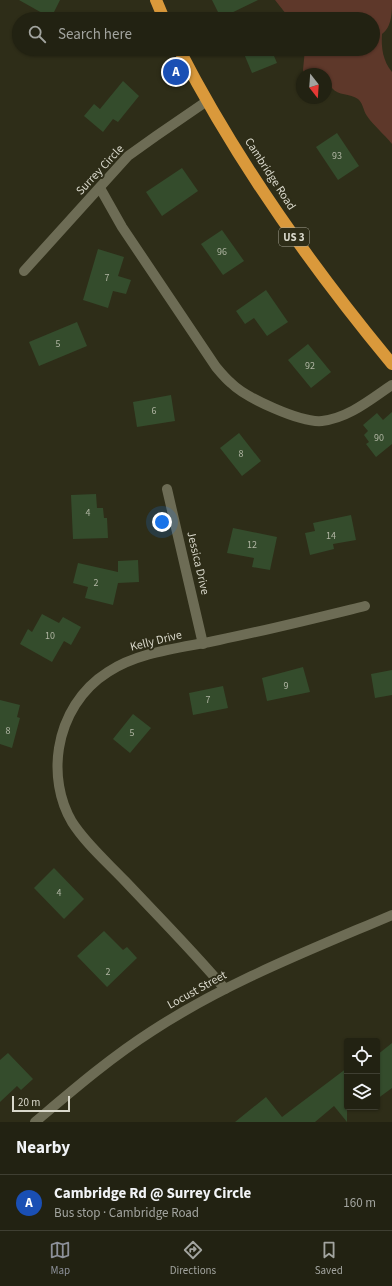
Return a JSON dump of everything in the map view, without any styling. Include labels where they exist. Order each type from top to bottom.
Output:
[{"type":"highway","points":[[156,0],[161,12]]},
{"type":"highway","name":"Cambridge Road","points":[[183,56],[207,101],[237,150],[301,247],[351,314],[392,364]]},
{"type":"street","name":"Surrey Circle","points":[[24,271],[128,156],[207,101]]},
{"type":"street","points":[[100,188],[122,227],[216,367],[231,384],[246,395],[305,420],[323,421],[341,416],[392,385]]},
{"type":"street","name":"Jessica Drive","points":[[167,489],[202,644]]},
{"type":"street","name":"Kelly Drive","points":[[224,989],[201,960],[100,855],[77,828],[65,806],[57,771],[58,752],[65,726],[77,701],[89,687],[107,672],[125,663],[154,653],[274,628],[365,606]]},
{"type":"street","name":"Locust Street","points":[[35,1122],[96,1071],[128,1047],[174,1017],[224,989],[392,915]]},
{"type":"shaded area","points":[[275,0],[392,0],[390,23],[382,34],[382,49],[385,59],[392,72],[392,144],[370,120],[358,99],[337,92],[332,88],[332,68],[303,68],[304,56],[380,56],[380,12],[284,12]]},
{"type":"building","points":[[19,0],[60,0],[54,12],[40,12]]},
{"type":"building","points":[[212,0],[258,0],[233,12],[218,12]]},
{"type":"building","points":[[245,56],[274,56],[277,63],[252,73]]},
{"type":"building","points":[[123,81],[139,96],[118,122],[113,119],[103,132],[84,116],[94,104],[100,109]]},
{"type":"building","points":[[337,133],[359,166],[338,180],[316,147]]},
{"type":"building","points":[[182,168],[198,191],[162,216],[146,192]]},
{"type":"building","points":[[222,230],[244,261],[223,275],[201,244]]},
{"type":"building","points":[[98,249],[124,257],[118,276],[131,280],[126,294],[113,291],[108,308],[83,300]]},
{"type":"building","points":[[266,290],[288,322],[267,336],[254,318],[245,324],[236,311]]},
{"type":"building","points":[[77,322],[87,346],[39,366],[29,342]]},
{"type":"building","points":[[308,344],[331,372],[311,388],[288,360]]},
{"type":"building","points":[[171,395],[175,421],[137,427],[133,402]]},
{"type":"building","points":[[392,412],[392,444],[376,457],[366,444],[369,442],[364,435],[368,431],[363,425],[377,413],[383,420]]},
{"type":"building","points":[[239,433],[261,461],[242,476],[220,448]]},
{"type":"building","points":[[96,494],[97,508],[103,508],[104,518],[107,518],[108,538],[73,539],[71,495]]},
{"type":"building","points":[[351,515],[356,540],[333,544],[334,549],[310,555],[305,533],[315,531],[313,523]]},
{"type":"building","points":[[233,528],[277,537],[270,570],[252,567],[254,558],[227,553]]},
{"type":"building","points":[[138,560],[139,582],[118,583],[113,605],[85,598],[88,587],[73,583],[78,563],[118,572],[118,561]]},
{"type":"building","points":[[42,614],[59,623],[63,617],[81,627],[71,645],[64,641],[52,662],[20,644],[28,629],[32,632]]},
{"type":"building","points":[[303,667],[310,692],[267,701],[262,678]]},
{"type":"building","points":[[392,670],[392,695],[375,698],[371,674]]},
{"type":"building","points":[[223,686],[228,708],[193,715],[189,693]]},
{"type":"building","points":[[0,700],[20,705],[17,717],[20,718],[12,748],[0,744]]},
{"type":"building","points":[[133,714],[151,728],[130,753],[113,739]]},
{"type":"building","points":[[54,868],[84,899],[64,919],[34,888]]},
{"type":"building","points":[[104,931],[123,950],[127,947],[137,958],[107,987],[77,956]]},
{"type":"building","points":[[392,1043],[392,1088],[380,1097],[380,1074],[380,1053]]},
{"type":"building","points":[[8,1053],[33,1079],[21,1090],[17,1086],[0,1102],[0,1060]]},
{"type":"building","points":[[344,1070],[344,1110],[347,1110],[347,1122],[334,1106],[315,1122],[235,1122],[266,1097],[282,1117]]},
{"type":"place","name":"Cambridge Rd @ Surrey Circle","points":[[176,72]]}]
